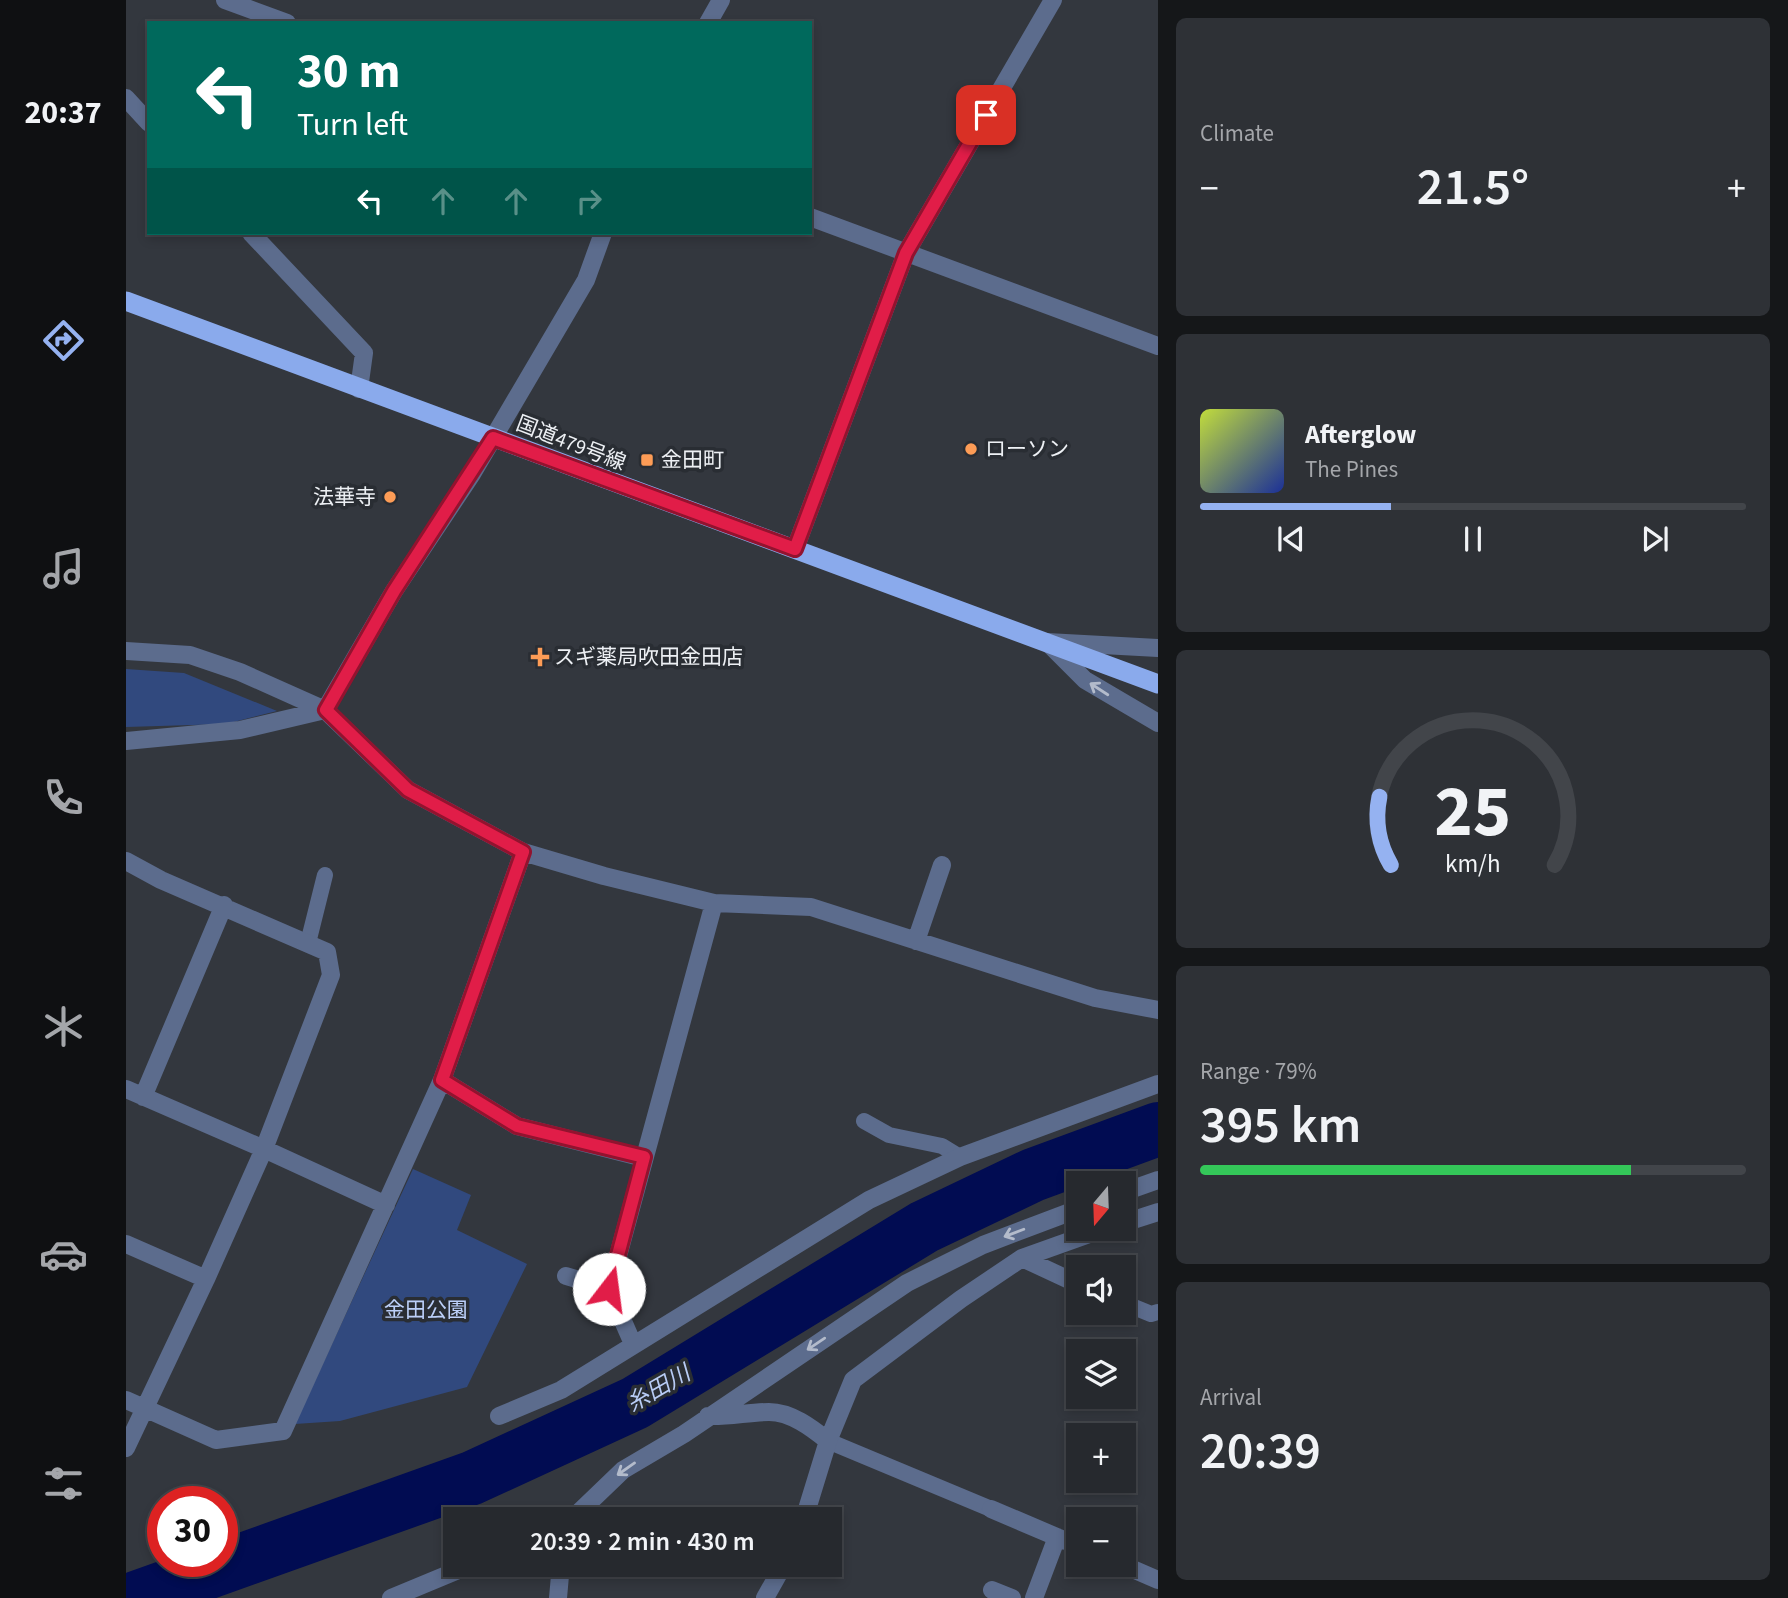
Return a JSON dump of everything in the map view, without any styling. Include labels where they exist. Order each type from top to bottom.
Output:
[{"type":"highway","name":"国道479号線","points":[[126,301],[1158,684]]},
{"type":"street","points":[[225,0],[282,21]]},
{"type":"street","points":[[709,21],[722,0]]},
{"type":"street","points":[[795,549],[906,253],[1053,0]]},
{"type":"street","points":[[126,98],[147,120]]},
{"type":"street","points":[[812,218],[1158,346]]},
{"type":"street","points":[[253,235],[364,354],[359,389]]},
{"type":"street","points":[[126,741],[240,730],[326,710],[394,591],[493,438],[586,280],[602,235]]},
{"type":"street","points":[[1047,642],[1158,648]]},
{"type":"street","points":[[1047,642],[1086,680],[1158,723]]},
{"type":"street","points":[[126,651],[190,655],[240,672],[326,710],[408,790],[523,852],[604,876],[714,903],[811,907],[1095,998],[1157,1007]]},
{"type":"street","points":[[126,1400],[216,1440],[283,1431],[442,1080],[523,852]]},
{"type":"street","points":[[126,861],[161,880],[327,952],[331,975],[264,1149],[126,1448]]},
{"type":"street","points":[[916,941],[942,865]]},
{"type":"street","points":[[633,1344],[609,1289],[714,903]]},
{"type":"street","points":[[223,905],[134,1093],[386,1205]]},
{"type":"street","points":[[442,1080],[517,1126],[644,1157]]},
{"type":"street","points":[[499,1416],[561,1390],[869,1200],[960,1157],[1158,1084]]},
{"type":"street","points":[[1136,1188],[1158,1180]]},
{"type":"street","points":[[1136,1219],[1158,1212]]},
{"type":"street","points":[[584,1507],[623,1470],[684,1434],[906,1283],[983,1245],[1066,1214]]},
{"type":"street","points":[[808,1507],[828,1441],[853,1380],[961,1299],[1022,1258],[1070,1241]]},
{"type":"street","points":[[126,1244],[206,1279]]},
{"type":"street","points":[[1022,1258],[1066,1278]]},
{"type":"street","points":[[566,1276],[609,1289]]},
{"type":"street","points":[[708,1416],[732,1417],[771,1412],[807,1424],[828,1441]]},
{"type":"street","points":[[991,1508],[1066,1541]]},
{"type":"street","points":[[1034,1598],[1057,1537]]},
{"type":"street","points":[[1136,1570],[1158,1580]]},
{"type":"street","points":[[391,1598],[443,1576]]},
{"type":"street","points":[[558,1598],[560,1577]]},
{"type":"street","points":[[765,1598],[776,1577]]},
{"type":"street","points":[[992,1590],[1013,1598]]},
{"type":"lane","points":[[308,943],[325,875]]},
{"type":"lane","points":[[864,1121],[890,1135],[942,1146],[960,1157]]},
{"type":"lane","points":[[1136,1308],[1151,1314],[1158,1312]]},
{"type":"lane","points":[[828,1441],[991,1508]]},
{"type":"green space","points":[[126,669],[184,673],[277,711],[226,724],[126,727]]},
{"type":"green space","name":"金田公園","points":[[413,1169],[471,1195],[457,1230],[527,1264],[467,1387],[340,1421],[295,1424]]},
{"type":"waterway","name":"糸田川","points":[[136,1598],[472,1478],[635,1403],[924,1227],[1033,1175],[1158,1129]]},
{"type":"place","name":"ローソン","points":[[971,449]]},
{"type":"place","name":"金田町","points":[[647,460]]},
{"type":"place","name":"法華寺","points":[[390,497]]},
{"type":"place","name":"スギ薬局吹田金田店","points":[[540,657]]},
{"type":"route","points":[[609,1289],[644,1157],[517,1126],[442,1080],[523,852],[408,790],[326,710],[394,591],[493,438],[795,549],[906,253],[986,115]]}]
